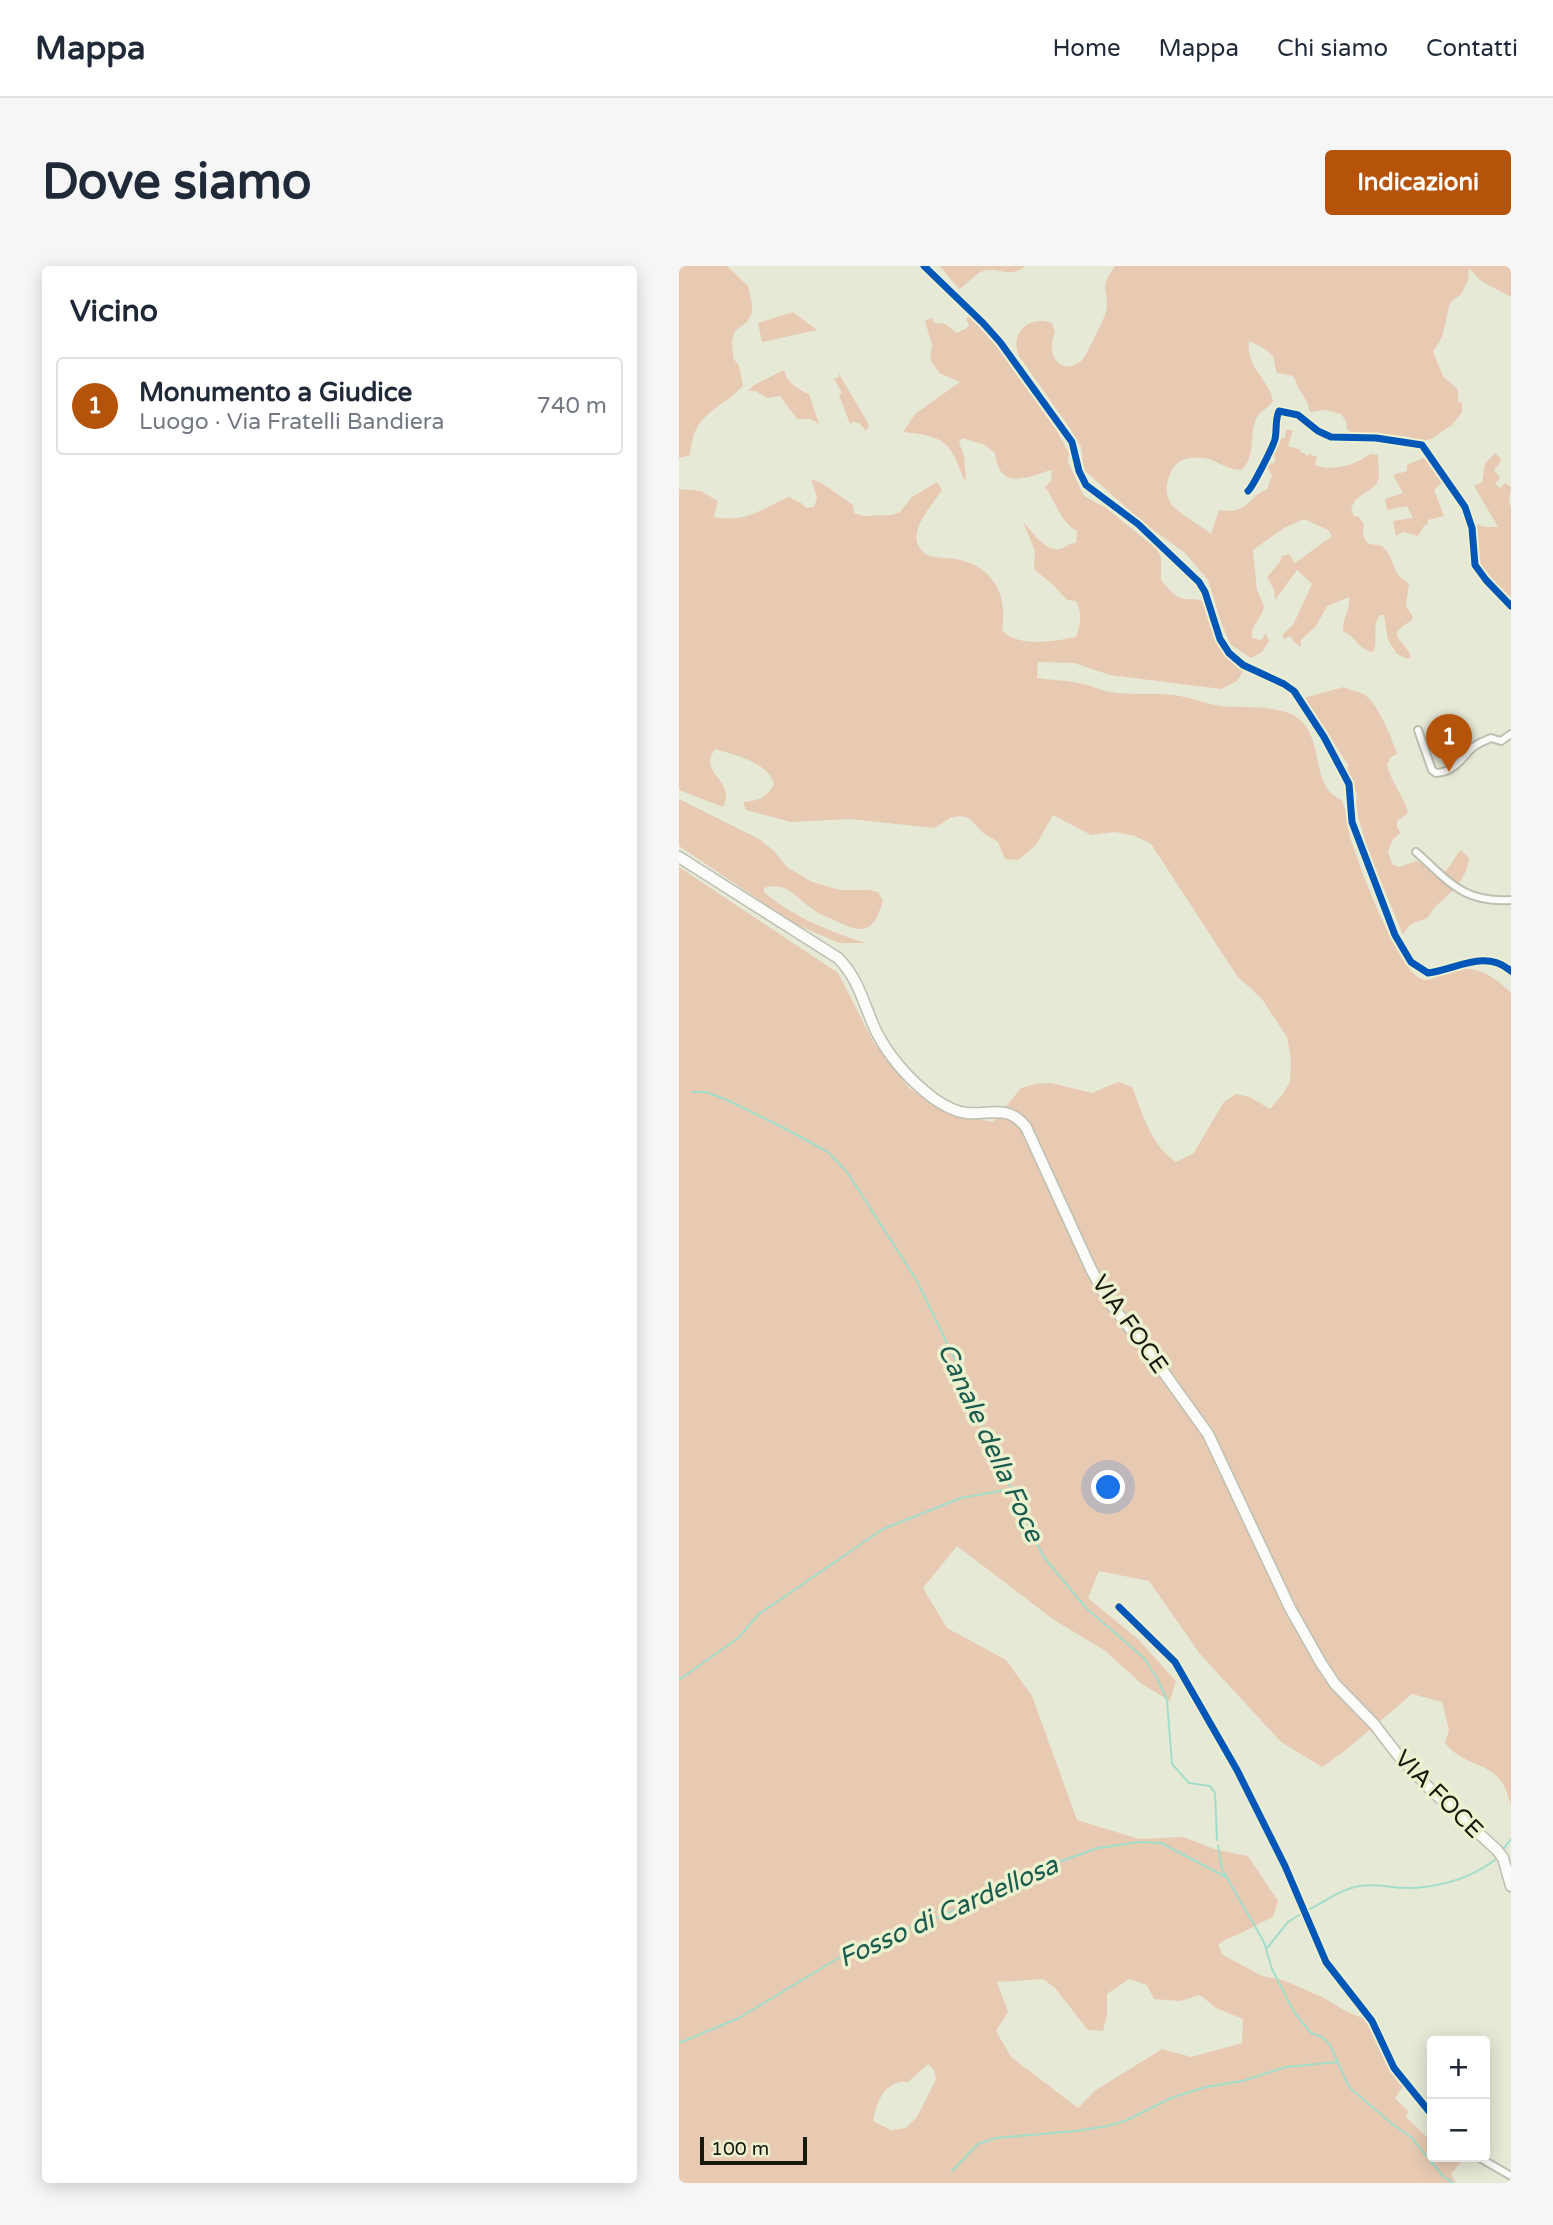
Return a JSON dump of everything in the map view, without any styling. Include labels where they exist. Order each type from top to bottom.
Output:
[{"type":"main road","name":"VIA FOCE","points":[[679,857],[838,958],[856,981],[888,1052],[934,1098],[966,1113],[1007,1112],[1019,1118],[1026,1126],[1063,1210],[1109,1302],[1208,1434],[1290,1608],[1321,1663],[1335,1684],[1369,1718],[1430,1789],[1497,1850],[1503,1858],[1511,1886]]},
{"type":"street","points":[[924,266],[1000,342],[1072,442],[1079,471],[1086,485],[1138,524],[1199,582],[1205,592],[1220,639],[1229,653],[1243,665],[1294,691],[1349,784],[1352,822],[1395,935],[1411,962],[1428,973],[1471,961],[1500,964],[1511,971]]},
{"type":"street","points":[[1248,491],[1274,444],[1277,412],[1283,410],[1304,418],[1318,431],[1331,437],[1376,438],[1414,443],[1425,448],[1457,494],[1469,515],[1475,565],[1511,606]]},
{"type":"street","points":[[1418,730],[1432,770],[1436,774],[1460,764],[1475,745],[1491,738],[1501,741],[1511,734]]},
{"type":"street","points":[[1416,852],[1458,890],[1482,899],[1511,900]]},
{"type":"street","points":[[1119,1607],[1175,1662],[1237,1770],[1285,1866],[1326,1962],[1372,2021],[1394,2068],[1427,2109]]},
{"type":"street","points":[[1487,2162],[1511,2176]]},
{"type":"shaded area","points":[[679,266],[727,266],[748,286],[752,313],[747,322],[735,331],[732,340],[733,358],[739,366],[743,386],[701,421],[692,441],[690,455],[679,458]]},
{"type":"shaded area","points":[[940,266],[1026,266],[1011,272],[984,271],[959,289]]},
{"type":"shaded area","points":[[1115,266],[1511,266],[1511,297],[1481,281],[1469,268],[1468,281],[1461,294],[1450,303],[1442,337],[1433,352],[1443,376],[1458,390],[1462,412],[1452,425],[1431,439],[1424,441],[1404,436],[1350,432],[1341,414],[1326,410],[1310,412],[1295,378],[1277,373],[1271,354],[1249,341],[1251,359],[1267,385],[1273,401],[1256,419],[1251,453],[1246,464],[1242,470],[1206,459],[1186,459],[1178,463],[1170,474],[1167,495],[1171,503],[1211,534],[1219,510],[1242,508],[1267,489],[1272,475],[1268,469],[1263,468],[1269,462],[1273,464],[1276,458],[1272,455],[1278,438],[1285,438],[1286,430],[1293,430],[1288,446],[1301,450],[1306,457],[1309,454],[1317,457],[1315,465],[1322,467],[1344,466],[1370,454],[1378,455],[1379,477],[1376,485],[1355,500],[1351,509],[1354,516],[1359,517],[1364,524],[1363,535],[1366,541],[1385,549],[1398,574],[1409,584],[1406,606],[1413,617],[1397,634],[1411,656],[1408,659],[1397,654],[1388,640],[1384,615],[1380,615],[1377,620],[1373,652],[1365,649],[1343,631],[1349,597],[1327,606],[1316,626],[1301,640],[1301,647],[1290,636],[1284,639],[1282,635],[1293,625],[1312,584],[1297,570],[1275,600],[1274,590],[1267,577],[1282,556],[1289,554],[1295,563],[1332,536],[1328,530],[1304,519],[1284,528],[1253,550],[1257,590],[1264,606],[1252,630],[1252,638],[1261,640],[1266,633],[1269,641],[1262,652],[1251,658],[1231,645],[1208,580],[1184,552],[1145,524],[1084,470],[1081,447],[1019,356],[1017,340],[1019,333],[1029,324],[1044,321],[1052,323],[1055,333],[1052,352],[1055,359],[1066,366],[1079,363],[1105,315],[1105,285]]},
{"type":"shaded area","points":[[793,312],[817,330],[762,342],[758,323]]},
{"type":"shaded area","points":[[970,314],[997,344],[1057,431],[1069,453],[1068,462],[1084,496],[1106,508],[1156,548],[1161,557],[1161,580],[1178,597],[1204,602],[1220,647],[1244,670],[1237,681],[1221,689],[1110,675],[1074,663],[1038,662],[1037,678],[1079,683],[1110,692],[1174,695],[1221,706],[1269,709],[1295,716],[1305,725],[1311,736],[1325,784],[1332,794],[1342,800],[1351,840],[1364,877],[1383,922],[1415,975],[1425,980],[1455,970],[1473,969],[1489,975],[1511,993],[1511,1805],[1498,1777],[1452,1751],[1445,1743],[1449,1730],[1442,1702],[1412,1694],[1322,1767],[1281,1742],[1200,1654],[1149,1581],[1099,1571],[1088,1598],[1138,1639],[1176,1681],[1170,1701],[1142,1684],[1104,1650],[1054,1620],[957,1546],[923,1588],[947,1628],[1006,1660],[1032,1696],[1077,1820],[1139,1839],[1183,1837],[1217,1850],[1248,1856],[1278,1901],[1273,1917],[1218,1945],[1223,1955],[1262,1976],[1283,1980],[1322,1997],[1370,2024],[1395,2075],[1404,2085],[1395,2098],[1409,2112],[1406,2117],[1427,2137],[1427,2162],[1461,2162],[1451,2174],[1456,2183],[679,2183],[679,867],[838,973],[874,1043],[909,1088],[946,1112],[993,1122],[1021,1088],[1051,1083],[1092,1093],[1118,1082],[1132,1087],[1154,1138],[1176,1162],[1193,1154],[1224,1102],[1236,1094],[1250,1097],[1270,1109],[1290,1081],[1291,1059],[1287,1037],[1262,999],[1237,976],[1151,844],[1135,836],[1115,832],[1091,835],[1053,815],[1036,845],[1018,860],[1005,859],[998,842],[982,832],[969,818],[960,816],[950,818],[935,828],[850,819],[791,822],[746,810],[743,802],[761,798],[771,789],[774,784],[771,776],[750,760],[715,749],[711,765],[725,790],[723,807],[679,790],[679,489],[701,491],[718,501],[714,517],[736,518],[753,514],[789,497],[806,508],[814,507],[817,498],[811,479],[833,490],[853,505],[854,513],[863,516],[892,515],[900,512],[912,497],[937,482],[942,490],[924,516],[917,532],[917,542],[922,551],[927,555],[972,564],[990,577],[996,585],[1003,606],[1002,630],[1009,636],[1037,642],[1076,637],[1080,619],[1076,601],[1067,600],[1034,569],[1035,551],[1023,522],[1050,548],[1060,549],[1076,543],[1077,531],[1062,517],[1045,487],[1051,481],[1052,470],[1024,478],[1008,477],[1002,473],[995,453],[985,445],[962,438],[959,442],[964,456],[964,480],[955,457],[944,443],[928,436],[903,432],[915,414],[960,382],[939,373],[930,359],[932,345],[925,321],[932,318],[934,323],[945,324],[957,333],[969,325],[966,319]],"holes":[[[1043,1979],[1055,1988],[1088,2030],[1103,2031],[1107,2015],[1107,1994],[1129,1979],[1147,1985],[1154,1999],[1180,2001],[1200,1995],[1216,2008],[1243,2019],[1242,2043],[1191,2057],[1162,2049],[1096,2090],[1078,2108],[1011,2057],[996,2031],[1008,2012],[997,1982]],[[928,2064],[934,2070],[936,2079],[917,2117],[906,2128],[891,2130],[873,2121],[887,2088],[900,2082],[908,2082]]]},
{"type":"shaded area","points":[[785,371],[787,378],[801,391],[809,394],[819,424],[810,419],[797,419],[780,396],[767,398],[755,391],[748,391],[754,385]]},
{"type":"shaded area","points":[[838,372],[868,423],[866,431],[859,423],[850,424],[839,395],[842,393],[834,379],[839,377]]},
{"type":"shaded area","points":[[1495,453],[1502,460],[1494,470],[1500,478],[1495,484],[1500,488],[1505,483],[1511,487],[1511,603],[1482,568],[1474,538],[1474,524],[1498,527],[1474,486],[1482,482],[1485,464]]},
{"type":"shaded area","points":[[1428,456],[1444,481],[1434,490],[1444,516],[1428,520],[1428,524],[1418,536],[1403,532],[1396,536],[1393,521],[1412,516],[1407,506],[1387,510],[1385,499],[1403,493],[1393,475],[1407,471],[1407,465]]},
{"type":"shaded area","points":[[1344,687],[1370,699],[1384,722],[1397,754],[1391,757],[1387,765],[1408,813],[1397,821],[1401,833],[1393,839],[1388,851],[1392,864],[1399,867],[1417,861],[1440,876],[1461,850],[1469,858],[1465,873],[1457,885],[1429,916],[1413,923],[1403,935],[1367,848],[1358,816],[1357,795],[1345,769],[1349,766],[1304,698]]},
{"type":"shaded area","points":[[679,799],[759,839],[774,851],[787,867],[812,882],[840,890],[878,892],[883,901],[876,919],[867,928],[861,929],[820,914],[784,888],[764,888],[764,892],[775,901],[799,916],[866,943],[839,943],[795,924],[679,846]]},
{"type":"waterway","name":"Canale della Foce","points":[[692,1092],[706,1092],[727,1100],[782,1127],[828,1152],[847,1172],[917,1281],[1043,1556],[1086,1608],[1144,1658],[1158,1680],[1167,1700],[1172,1764],[1189,1783],[1210,1786],[1215,1793],[1217,1840]]},
{"type":"waterway","points":[[679,1680],[738,1638],[759,1614],[883,1529],[961,1498],[1010,1489]]},
{"type":"waterway","points":[[1504,1848],[1511,1839]]},
{"type":"waterway","name":"Fosso di Cardellosa","points":[[679,2043],[739,2018],[855,1948],[949,1913],[1016,1877],[1098,1848],[1140,1842],[1161,1843],[1226,1877]]},
{"type":"waterway","name":"Canale della Foce","points":[[1218,1846],[1222,1869],[1264,1942],[1272,1969],[1294,2012],[1311,2033],[1322,2037],[1330,2045],[1349,2087],[1411,2137],[1443,2176],[1453,2183]]},
{"type":"waterway","points":[[1310,1909],[1353,1887],[1373,1885],[1414,1888],[1447,1883],[1468,1876],[1496,1859]]},
{"type":"waterway","points":[[1267,1948],[1288,1922],[1299,1915]]},
{"type":"waterway","points":[[952,2171],[978,2144],[996,2138],[1107,2126],[1125,2121],[1171,2098],[1206,2087],[1242,2081],[1286,2067],[1337,2062]]},
{"type":"cycle path","points":[[924,266],[1000,342],[1072,442],[1079,471],[1086,485],[1138,524],[1199,582],[1205,592],[1220,639],[1229,653],[1243,665],[1294,691],[1324,737],[1349,784],[1352,822],[1395,935],[1411,962],[1428,973],[1481,961],[1491,961],[1511,971]]},
{"type":"cycle path","points":[[1248,491],[1276,436],[1279,411],[1298,415],[1318,431],[1331,437],[1376,438],[1422,445],[1465,507],[1472,528],[1475,565],[1511,606]]},
{"type":"cycle path","points":[[1119,1607],[1175,1662],[1237,1770],[1285,1866],[1326,1962],[1372,2021],[1394,2068],[1427,2109]]},
{"type":"place","name":"Monumento a Giudice","points":[[1449,772]]}]
